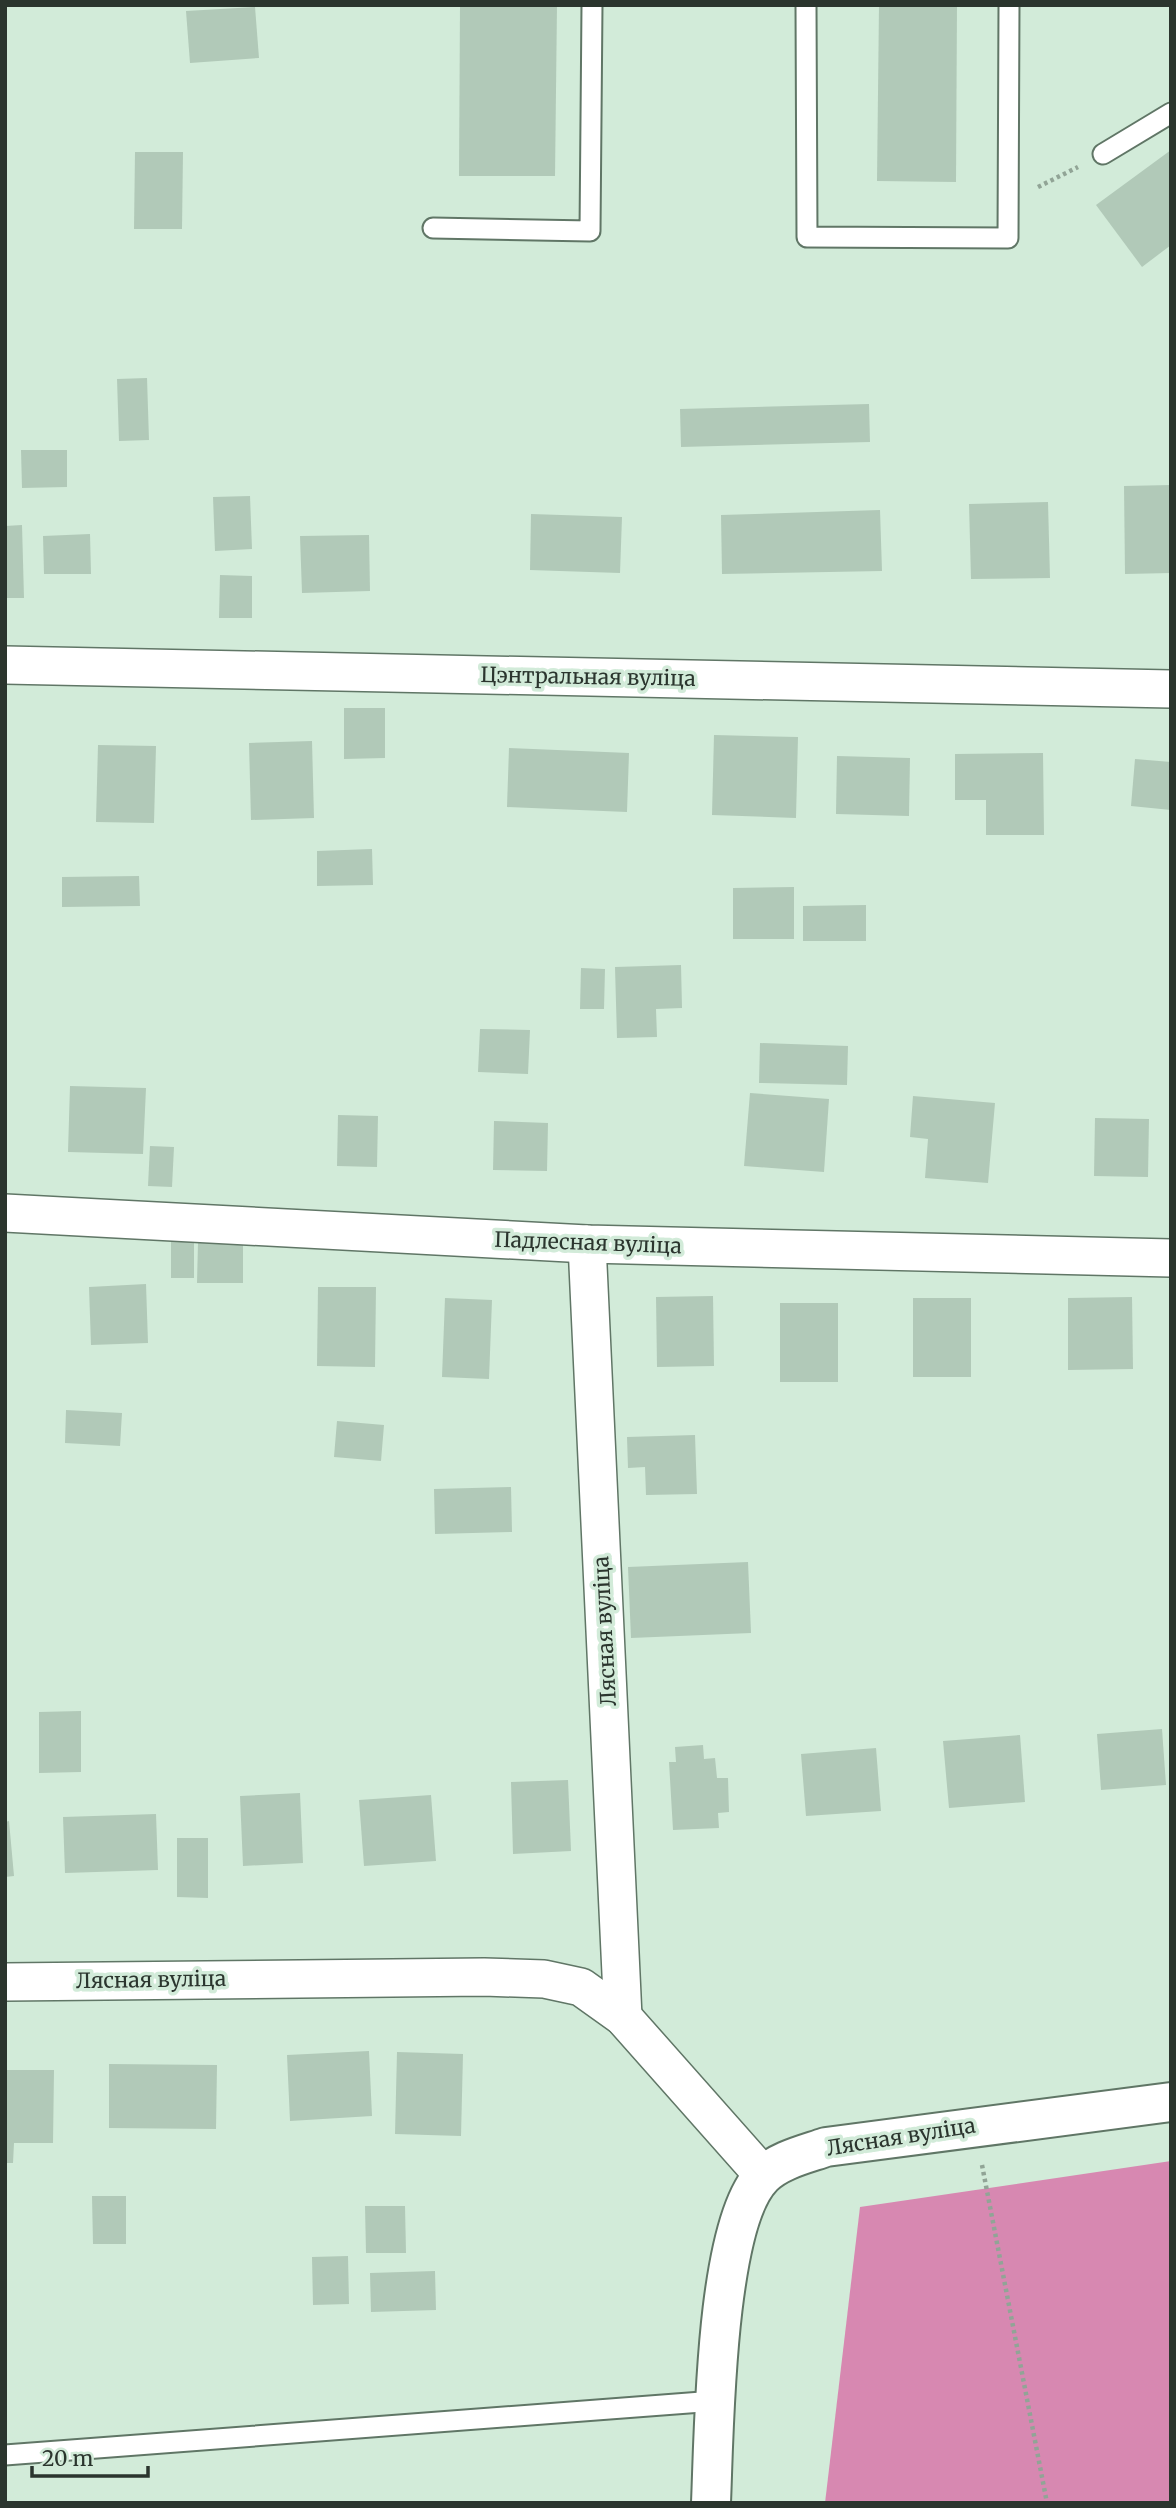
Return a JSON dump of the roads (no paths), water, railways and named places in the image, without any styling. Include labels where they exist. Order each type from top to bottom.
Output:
[{"type":"street","name":"Цэнтральная вуліца","points":[[5,665],[1171,689]]},
{"type":"street","name":"Падлесная вуліца","points":[[5,1213],[587,1244],[1171,1258]]},
{"type":"street","name":"Лясная вуліца","points":[[587,1244],[623,2017]]},
{"type":"street","name":"Лясная вуліца","points":[[5,1982],[544,1979],[581,1987],[623,2017],[763,2175],[790,2159],[826,2147],[1171,2102]]},
{"type":"street","points":[[711,2503],[715,2402],[727,2280],[736,2235],[747,2203],[763,2175]]},
{"type":"lane","points":[[433,228],[590,231],[592,5]]},
{"type":"lane","points":[[806,5],[807,237],[1007,238],[1009,5]]},
{"type":"lane","points":[[1103,155],[1171,114]]},
{"type":"lane","points":[[5,2455],[715,2402]]}]
